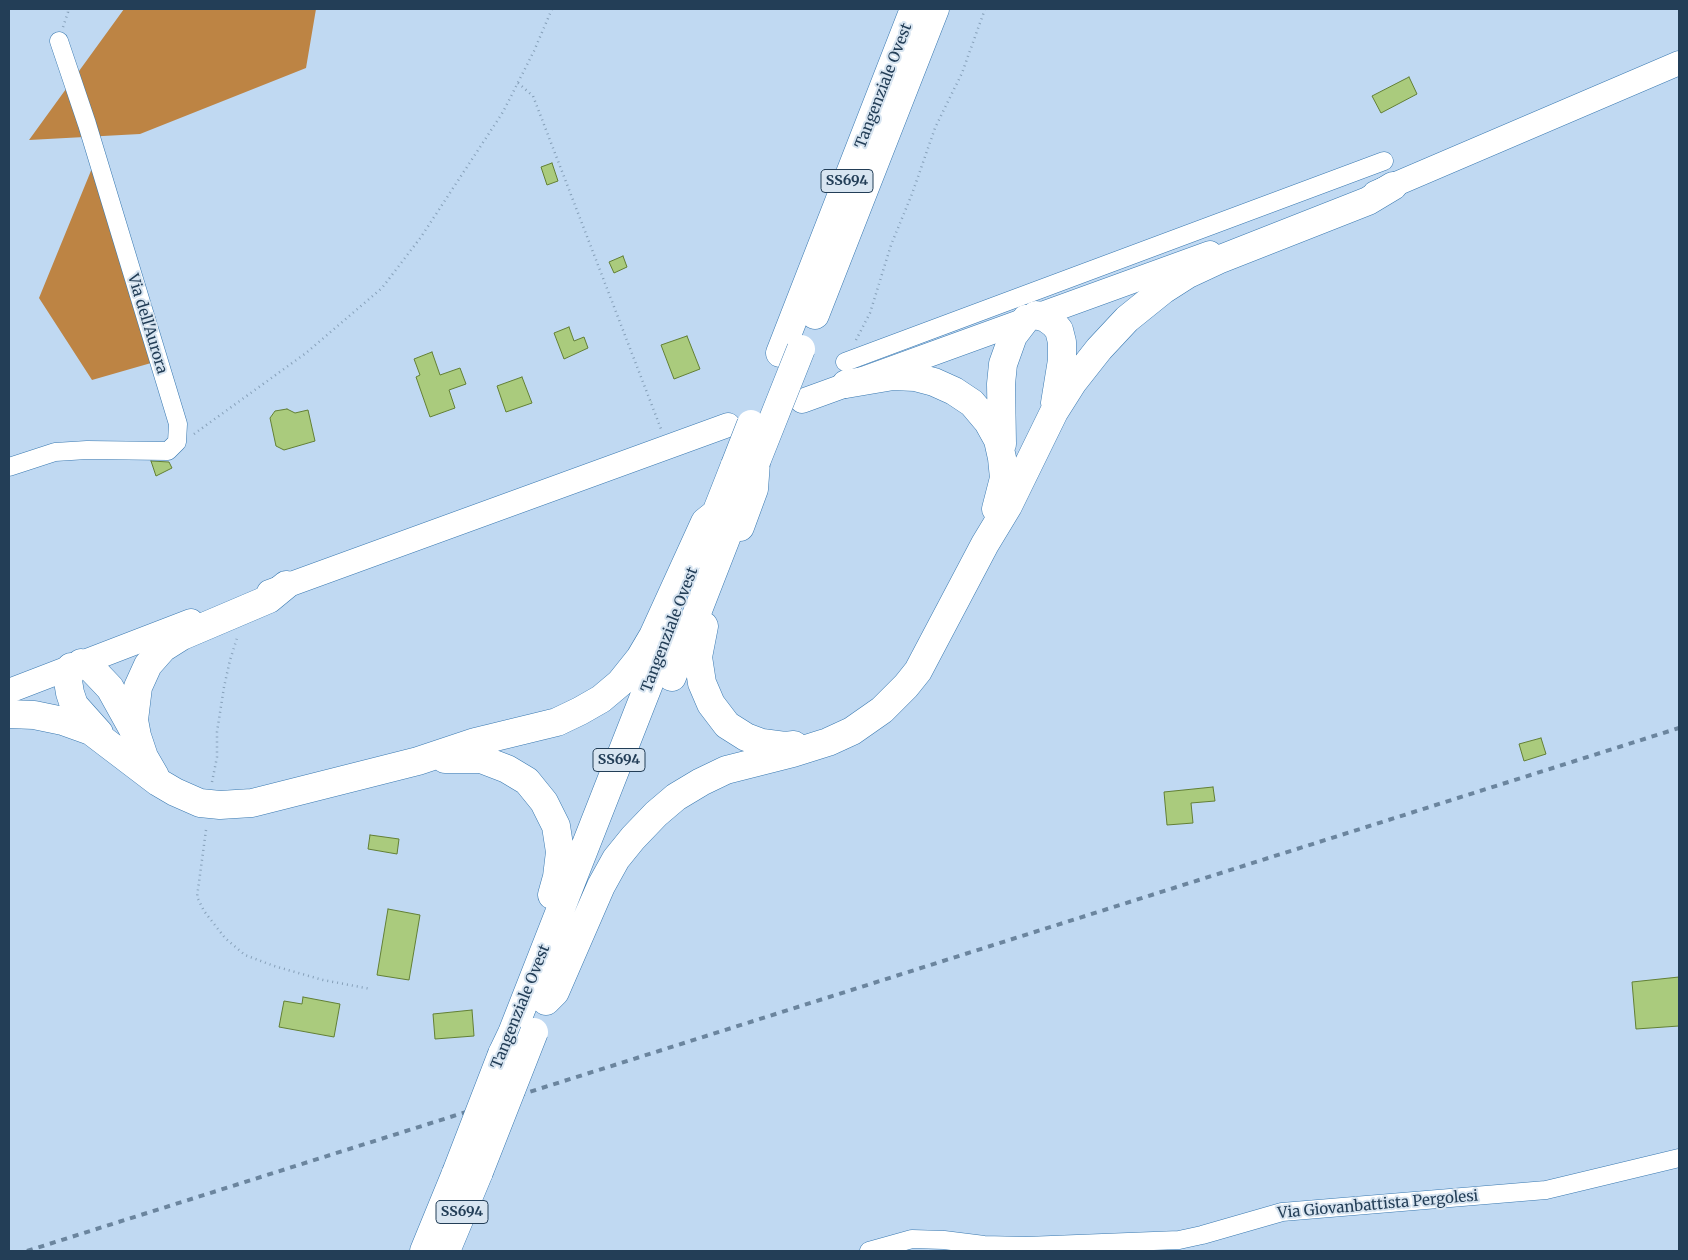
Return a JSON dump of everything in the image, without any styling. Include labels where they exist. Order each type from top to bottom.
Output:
[{"type":"highway","name":"Tangenziale Ovest","points":[[424,1251],[467,1173],[516,1040],[546,1001],[746,463],[790,351],[914,9]]},
{"type":"highway","name":"Tangenziale Ovest","points":[[790,351],[936,9]]},
{"type":"highway","points":[[546,1001],[555,992],[601,886],[616,859],[656,814],[676,797],[726,770],[828,742],[866,722],[895,698],[906,686],[918,671],[985,544],[1008,506],[1054,412],[1073,382],[1098,349],[1127,319],[1163,290],[1188,274],[1218,260],[1368,201],[1393,186]]},
{"type":"highway","points":[[985,544],[1004,478],[1001,384],[1003,364],[1013,336],[1031,317],[1046,318],[1054,324],[1059,330],[1062,342],[1062,360],[1054,412]]},
{"type":"highway","points":[[845,373],[916,377],[954,390],[972,403],[988,422],[998,440],[1002,458]]},
{"type":"highway","name":"Tangenziale Ovest","points":[[446,1251],[467,1173],[715,514],[746,463]]},
{"type":"highway","points":[[746,463],[754,490],[702,631],[698,657],[702,683],[711,704],[727,725],[746,737],[762,743],[785,746],[828,742]]},
{"type":"highway","points":[[9,714],[34,715],[63,721],[91,732],[111,745],[158,782],[175,792],[200,802],[237,805],[252,803],[418,761],[475,742],[557,722],[580,711],[620,683],[640,658],[653,636],[705,522],[715,514]]},
{"type":"highway","points":[[158,782],[144,757],[134,720],[138,687],[148,665],[163,648],[182,636],[268,599],[286,585]]},
{"type":"highway","points":[[111,745],[89,724],[74,704],[68,681],[76,665],[91,668],[110,688],[137,736]]},
{"type":"highway","points":[[418,761],[456,758],[481,759],[507,769],[527,781],[544,802],[556,826],[560,852],[557,876],[512,1013],[516,1040]]},
{"type":"street","name":"Via dell'Aurora","points":[[59,41],[87,124],[178,424],[177,442]]},
{"type":"street","points":[[845,373],[1031,317],[1393,186],[1679,63]]},
{"type":"street","points":[[802,401],[845,373],[1384,161]]},
{"type":"street","points":[[9,691],[286,585],[728,425]]},
{"type":"street","points":[[9,467],[54,452],[87,450],[168,451],[177,442]]},
{"type":"street","name":"Via Giovanbattista Pergolesi","points":[[869,1251],[912,1239],[944,1240],[984,1246],[1179,1240],[1282,1212],[1546,1190],[1679,1158]]},
{"type":"path","points":[[177,442],[193,435],[298,358],[382,288],[426,229],[503,112],[534,51],[552,9]]},
{"type":"path","points":[[845,373],[870,313],[891,245],[912,194],[935,128],[962,73],[985,9]]},
{"type":"path","points":[[518,83],[533,96],[668,447]]},
{"type":"path","points":[[212,782],[217,757],[224,687],[239,633],[240,611]]},
{"type":"path","points":[[206,830],[197,897],[204,911],[225,938],[245,955],[274,966],[323,980],[371,989]]},
{"type":"shaded area","points":[[124,9],[316,9],[306,68],[140,134],[29,140]]},
{"type":"shaded area","points":[[97,156],[158,361],[92,380],[39,298]]},
{"type":"building","points":[[1409,77],[1417,94],[1381,113],[1372,96]]},
{"type":"building","points":[[552,163],[558,181],[547,185],[541,167]]},
{"type":"building","points":[[623,256],[627,267],[614,273],[609,262]]},
{"type":"building","points":[[569,327],[574,341],[584,337],[588,348],[564,359],[554,333]]},
{"type":"building","points":[[687,336],[700,369],[674,379],[661,345]]},
{"type":"building","points":[[432,352],[440,375],[460,368],[466,384],[449,390],[455,408],[430,417],[416,377],[420,375],[414,359]]},
{"type":"building","points":[[522,377],[532,403],[506,412],[497,386]]},
{"type":"building","points":[[287,409],[295,413],[308,410],[315,441],[284,450],[276,446],[270,418],[275,411]]},
{"type":"building","points":[[151,461],[169,462],[172,468],[156,476]]},
{"type":"building","points":[[1541,738],[1546,754],[1524,761],[1519,744]]},
{"type":"building","points":[[1213,787],[1215,801],[1191,803],[1193,823],[1167,825],[1164,792]]},
{"type":"building","points":[[370,835],[399,839],[397,854],[368,849]]},
{"type":"building","points":[[388,909],[420,915],[409,980],[377,975]]},
{"type":"building","points":[[1679,977],[1679,1026],[1636,1029],[1632,982]]},
{"type":"building","points":[[303,997],[340,1004],[334,1037],[279,1027],[284,1001],[302,1004]]},
{"type":"building","points":[[472,1010],[474,1036],[435,1039],[433,1014]]},
{"type":"railway","points":[[27,1251],[1679,728]]}]
